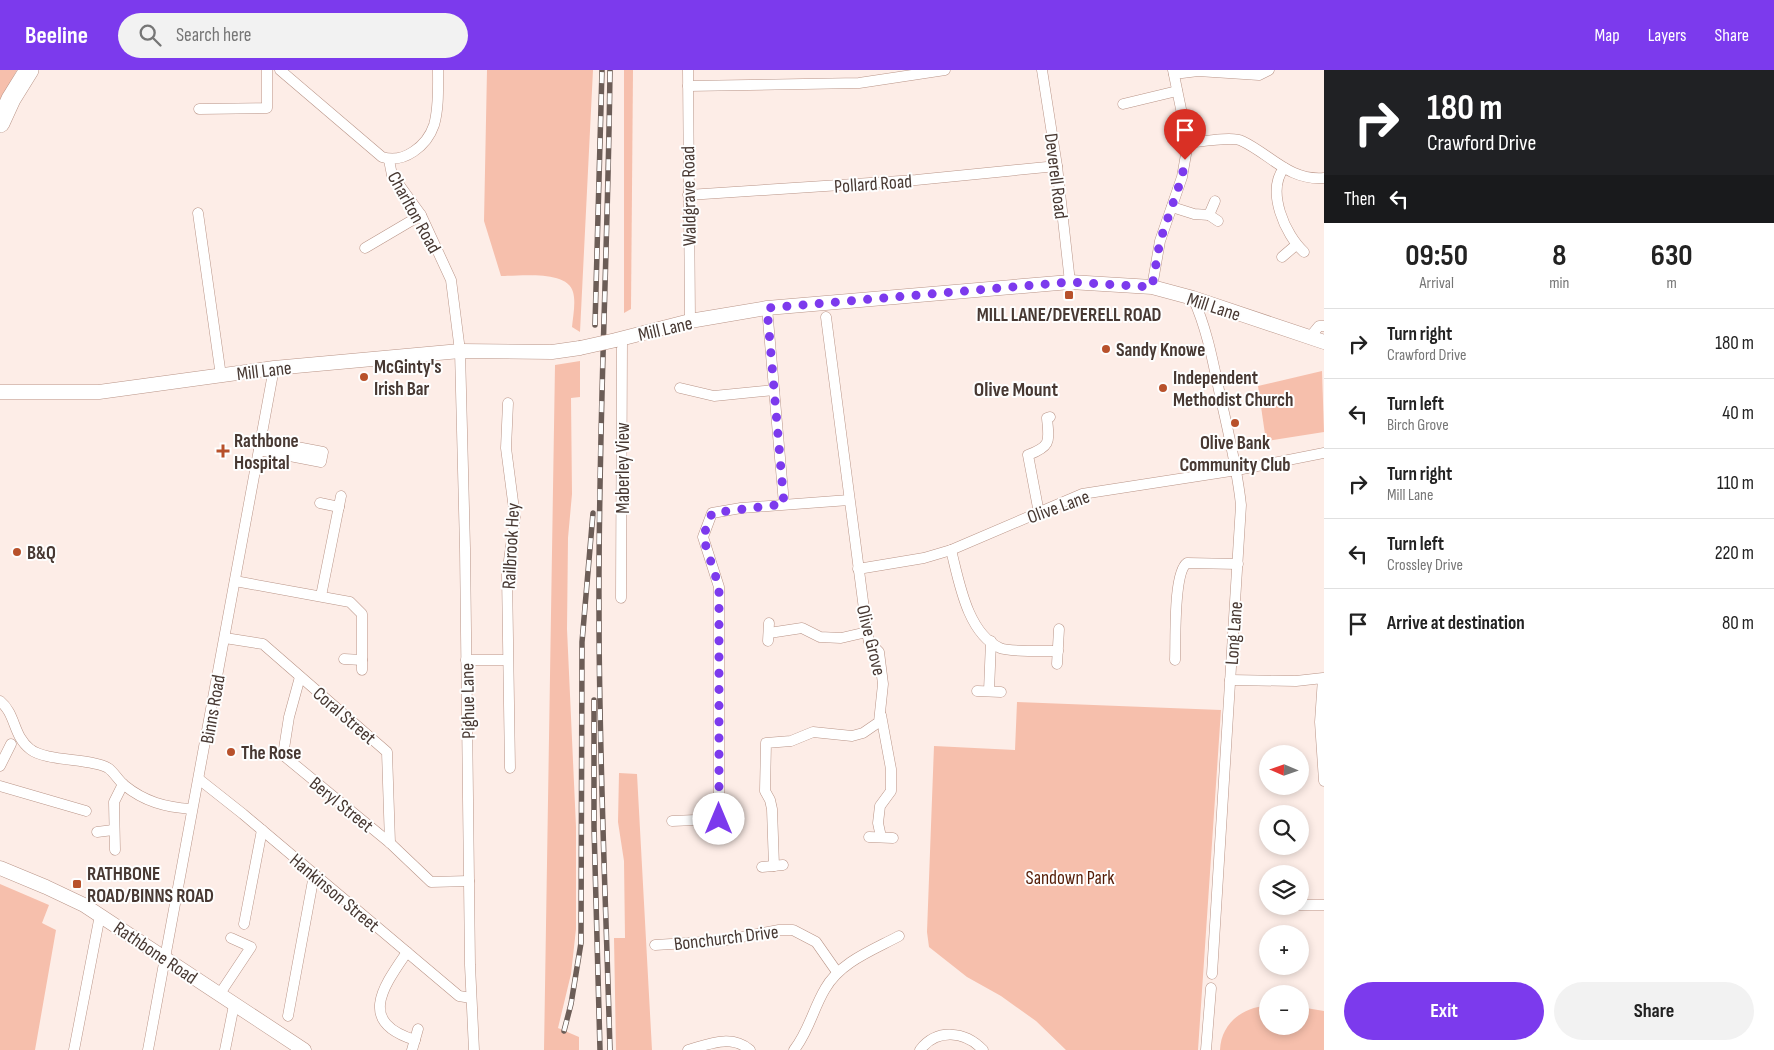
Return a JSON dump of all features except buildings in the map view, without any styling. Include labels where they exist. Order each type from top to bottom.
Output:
[{"type":"highway","points":[[0,123],[11,99],[29,70]]},
{"type":"street","points":[[199,109],[267,108],[267,70]]},
{"type":"street","points":[[280,70],[382,157],[389,160],[401,159],[412,154],[425,140],[434,126],[438,96],[438,70]]},
{"type":"street","name":"Waldgrave Road","points":[[688,70],[690,321]]},
{"type":"street","points":[[688,86],[859,84],[945,70]]},
{"type":"street","name":"Deverell Road","points":[[1042,70],[1057,166],[1070,282]]},
{"type":"street","points":[[1152,287],[1160,241],[1182,177],[1188,143],[1176,91],[1174,72],[1198,71],[1259,75],[1269,70]]},
{"type":"street","points":[[1123,104],[1176,91]]},
{"type":"street","points":[[1188,143],[1240,139],[1284,168],[1304,178],[1324,178]]},
{"type":"street","name":"Charlton Road","points":[[389,160],[392,175],[421,215],[451,280],[460,351]]},
{"type":"street","name":"Pollard Road","points":[[688,194],[907,180],[1057,166]]},
{"type":"street","points":[[1284,168],[1279,175],[1276,193],[1284,222],[1296,245],[1304,252]]},
{"type":"street","points":[[1209,215],[1215,201]]},
{"type":"street","points":[[1172,207],[1194,214],[1209,215],[1218,221]]},
{"type":"street","points":[[198,213],[221,376]]},
{"type":"street","points":[[364,248],[421,215]]},
{"type":"street","points":[[1282,257],[1296,245]]},
{"type":"street","name":"Mill Lane","points":[[0,392],[100,392],[274,368],[460,351],[552,352],[580,348],[690,321],[767,308],[1070,282],[1152,287],[1193,298],[1324,342]]},
{"type":"street","name":"Long Lane","points":[[1193,298],[1203,321],[1237,470],[1241,505],[1212,974]]},
{"type":"street","points":[[767,308],[784,504]]},
{"type":"street","name":"Olive Grove","points":[[826,317],[848,500],[867,632],[869,642],[879,652],[883,684],[881,714],[892,769],[891,791],[880,806],[878,823],[881,837]]},
{"type":"street","points":[[1310,337],[1319,326],[1324,326]]},
{"type":"street","name":"Maberley View","points":[[619,339],[621,598]]},
{"type":"street","name":"Pighue Lane","points":[[460,351],[471,998],[474,1050]]},
{"type":"street","name":"Binns Road","points":[[148,1050],[191,810],[200,780],[274,368]]},
{"type":"street","points":[[680,388],[714,396],[774,390]]},
{"type":"street","name":"Railbrook Hey","points":[[508,403],[512,417],[506,448],[514,517],[506,575],[506,660],[510,768]]},
{"type":"street","points":[[1038,512],[1028,455],[1045,448],[1049,441],[1047,418],[1050,418]]},
{"type":"street","points":[[259,445],[323,452],[321,462],[259,445]]},
{"type":"street","name":"Olive Lane","points":[[858,569],[924,558],[951,550],[1082,494],[1237,470],[1324,453]]},
{"type":"street","points":[[672,821],[719,819],[719,587],[703,537],[712,513],[784,504],[848,500]]},
{"type":"street","points":[[320,503],[340,501],[321,596]]},
{"type":"street","points":[[951,550],[965,608],[991,641],[1000,648],[1058,651]]},
{"type":"street","points":[[1175,660],[1179,580],[1183,566],[1188,563],[1238,564]]},
{"type":"street","points":[[235,581],[350,602],[362,614],[362,665],[344,659]]},
{"type":"street","points":[[769,632],[802,628],[820,637],[841,638],[867,632]]},
{"type":"street","points":[[1057,664],[1059,629]]},
{"type":"street","name":"Coral Street","points":[[225,638],[263,644],[387,752],[390,843]]},
{"type":"street","points":[[989,691],[991,641]]},
{"type":"street","points":[[466,660],[506,660]]},
{"type":"street","name":"Beryl Street","points":[[300,676],[289,717],[283,755],[390,843],[431,882],[469,881]]},
{"type":"street","points":[[1230,680],[1296,681],[1323,678],[1320,722],[1324,781]]},
{"type":"street","points":[[976,691],[1001,692]]},
{"type":"street","points":[[0,701],[11,714],[18,735],[32,751],[108,768],[123,784],[151,802],[191,810]]},
{"type":"street","points":[[762,867],[779,866],[772,808],[765,791],[766,743],[791,741],[813,732],[852,736],[863,733],[879,722],[881,714]]},
{"type":"street","points":[[0,766],[11,744]]},
{"type":"street","name":"Hankinson Street","points":[[200,780],[459,996],[471,998]]},
{"type":"street","points":[[116,850],[113,830],[114,802],[123,784]]},
{"type":"street","points":[[0,786],[86,811]]},
{"type":"street","points":[[97,832],[113,830]]},
{"type":"street","points":[[244,924],[262,830]]},
{"type":"street","points":[[869,837],[893,838]]},
{"type":"street","name":"Rathbone Road","points":[[0,868],[46,887],[100,915],[304,1050]]},
{"type":"street","points":[[288,1016],[314,875]]},
{"type":"street","points":[[1309,905],[1324,905]]},
{"type":"street","points":[[74,1050],[100,915]]},
{"type":"street","name":"Bonchurch Drive","points":[[655,945],[720,941],[779,930],[793,930],[816,942],[837,972]]},
{"type":"street","points":[[794,1050],[805,1036],[825,989],[837,972],[899,936]]},
{"type":"street","points":[[219,995],[251,947],[231,938]]},
{"type":"street","points":[[407,952],[382,990],[380,1007],[382,1018],[387,1027],[413,1045],[418,1028]]},
{"type":"street","points":[[1206,1050],[1211,988]]},
{"type":"street","points":[[224,1050],[234,1005]]},
{"type":"street","points":[[920,1050],[926,1042],[954,1033],[974,1040],[983,1050]]},
{"type":"street","points":[[688,1050],[721,1041],[733,1041],[750,1050]]},
{"type":"green space","points":[[0,70],[17,70],[0,101]]},
{"type":"green space","points":[[487,70],[593,70],[580,332],[572,327],[573,292],[569,285],[562,280],[553,277],[530,275],[501,276],[484,221]]},
{"type":"green space","points":[[624,70],[633,70],[631,309],[624,313]]},
{"type":"green space","points":[[580,361],[580,397],[571,398],[572,494],[568,538],[567,629],[576,827],[576,929],[571,974],[558,1028],[579,1037],[579,1050],[544,1050],[555,365]]},
{"type":"green space","points":[[1322,371],[1324,432],[1266,441],[1258,386]]},
{"type":"green space","name":"Sandown Park","points":[[1017,702],[1221,710],[1198,1050],[1066,1050],[1036,1021],[1001,996],[967,977],[929,947],[927,932],[934,746],[1015,750]]},
{"type":"green space","points":[[619,773],[637,774],[652,1050],[616,1050],[614,938],[625,938],[624,861],[618,822]]},
{"type":"green space","points":[[0,884],[49,905],[42,923],[56,930],[35,1050],[0,1050]]},
{"type":"green space","points":[[1258,1007],[1259,1035],[1309,1035],[1309,1008],[1324,1011],[1324,1050],[1220,1050],[1224,1032],[1234,1019]]},
{"type":"railway","points":[[595,325],[602,70]]},
{"type":"railway","points":[[610,70],[600,476],[599,667],[610,1050]]},
{"type":"railway","points":[[564,1031],[571,1004],[581,943],[582,642],[593,513]]},
{"type":"railway","points":[[594,700],[594,827],[600,1050]]},
{"type":"place","name":"MILL LANE/DEVERELL ROAD","points":[[1069,295]]},
{"type":"place","name":"Sandy Knowe","points":[[1106,349]]},
{"type":"place","name":"McGinty's Irish Bar","points":[[364,377]]},
{"type":"place","name":"Independent Methodist Church","points":[[1163,388]]},
{"type":"place","name":"Olive Bank Community Club","points":[[1235,423]]},
{"type":"place","name":"Rathbone Hospital","points":[[223,451]]},
{"type":"place","name":"B&Q","points":[[17,552]]},
{"type":"place","name":"The Rose","points":[[231,752]]},
{"type":"place","name":"RATHBONE ROAD/BINNS ROAD","points":[[77,884]]},
{"type":"district","name":"Olive Mount","points":[[1016,389]]},
{"type":"route","points":[[719,819],[719,587],[703,537],[712,513],[784,504],[767,308],[1070,282],[1152,287],[1160,241],[1182,177],[1185,160]]}]
